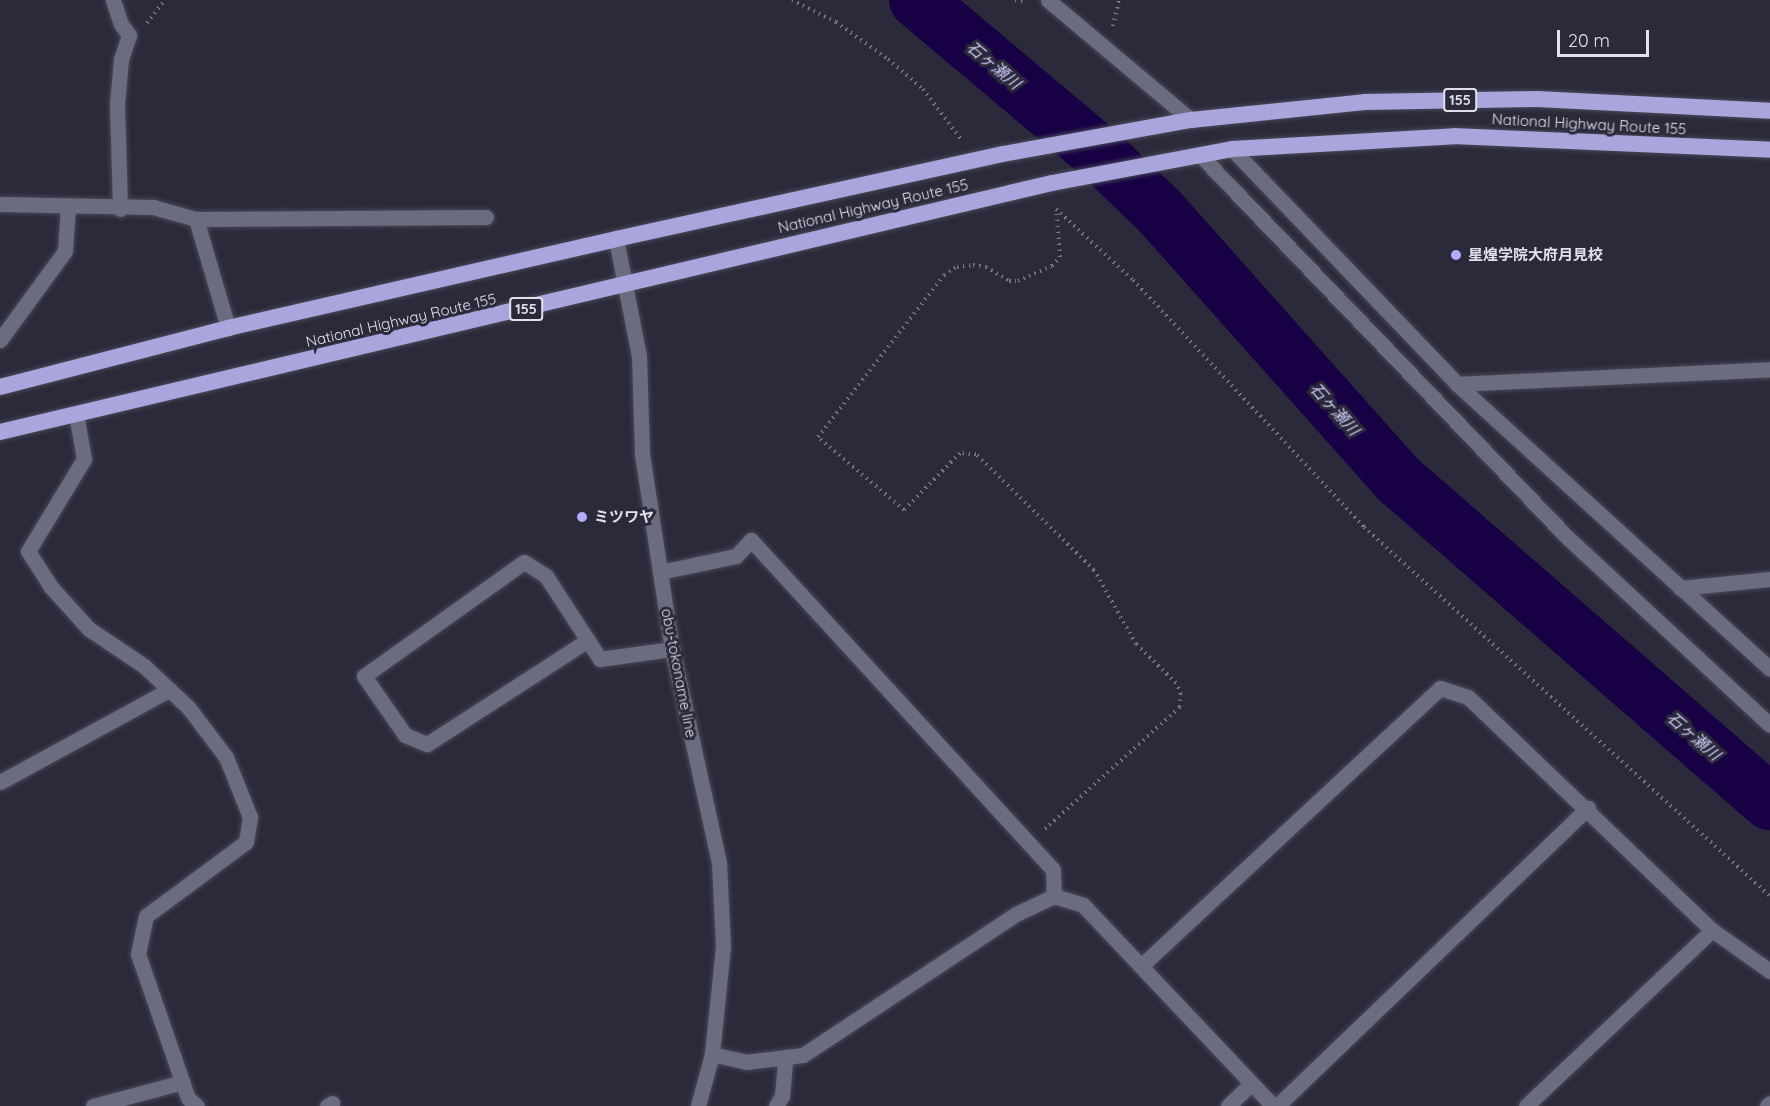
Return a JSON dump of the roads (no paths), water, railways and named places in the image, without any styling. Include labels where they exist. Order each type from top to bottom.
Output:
[{"type":"highway","name":"National Highway Route 155","points":[[0,387],[228,328],[616,239],[974,159],[1191,120],[1364,102],[1537,99],[1770,111]]},
{"type":"highway","name":"National Highway Route 155","points":[[0,432],[1052,183],[1173,159],[1202,157],[1232,149],[1455,136],[1770,150]]},
{"type":"street","points":[[113,0],[121,24],[129,35],[121,59],[117,105],[120,208]]},
{"type":"street","points":[[1048,0],[1191,120]]},
{"type":"street","points":[[1232,149],[1457,384],[1770,669]]},
{"type":"street","points":[[1202,157],[1568,538],[1770,725]]},
{"type":"street","points":[[0,204],[153,207],[196,219],[486,217]]},
{"type":"street","points":[[0,340],[65,251],[68,207]]},
{"type":"street","points":[[196,219],[228,328]]},
{"type":"street","name":"obu-tokoname line","points":[[616,239],[639,356],[642,454],[672,649],[719,862],[723,947],[712,1054],[698,1106]]},
{"type":"street","points":[[1457,384],[1770,369]]},
{"type":"street","points":[[76,414],[84,459],[28,551],[51,587],[89,629],[144,666],[169,690],[226,757],[250,817],[246,842],[146,916],[138,954],[188,1098],[197,1106]]},
{"type":"street","points":[[660,572],[736,556],[751,540],[1053,870],[1054,896]]},
{"type":"street","points":[[588,640],[427,744],[405,735],[364,676],[524,562],[546,576],[588,640],[600,659],[672,649]]},
{"type":"street","points":[[1680,588],[1770,579]]},
{"type":"street","points":[[1141,966],[1440,688],[1468,697],[1587,808],[1712,930],[1770,971]]},
{"type":"street","points":[[0,782],[169,690]]},
{"type":"street","points":[[712,1054],[746,1062],[785,1061],[804,1055],[836,1036],[1016,914],[1054,896],[1083,905],[1250,1085],[1275,1106],[1587,808]]},
{"type":"street","points":[[1526,1106],[1712,930]]},
{"type":"street","points":[[776,1106],[782,1096],[785,1061]]},
{"type":"street","points":[[93,1106],[183,1082]]},
{"type":"street","points":[[1227,1106],[1250,1085]]},
{"type":"waterway","name":"石ヶ瀬川","points":[[917,0],[1101,155],[1161,213],[1399,480],[1770,802]]},
{"type":"place","name":"星煌学院大府月見校","points":[[1456,255]]},
{"type":"place","name":"ミツワヤ","points":[[582,517]]}]
